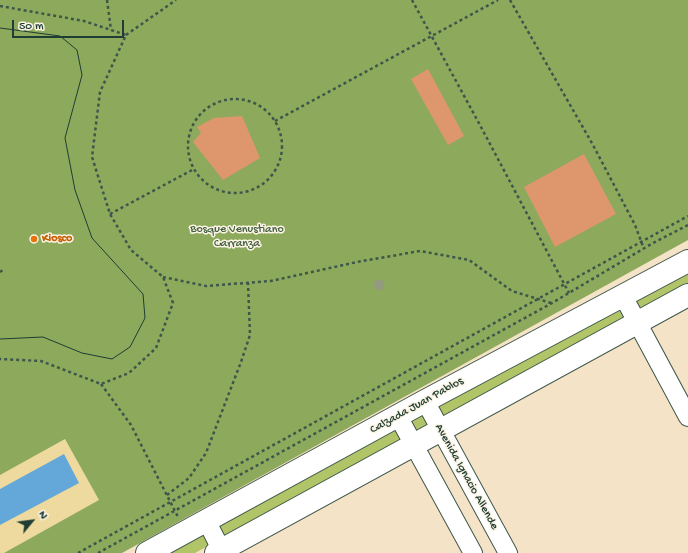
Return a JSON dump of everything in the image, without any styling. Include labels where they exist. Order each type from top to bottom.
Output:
[{"type":"street","name":"Calzada Juan Pablos","points":[[147,553],[425,401],[688,261]]},
{"type":"street","points":[[206,520],[220,552],[688,295]]},
{"type":"street","points":[[623,296],[688,416]]},
{"type":"street","name":"Avenida Ignacio Allende","points":[[425,401],[508,553]]},
{"type":"street","points":[[398,416],[473,553]]},
{"type":"path","points":[[106,0],[111,30]]},
{"type":"path","points":[[176,0],[126,35],[100,92],[92,157],[110,214],[131,250],[163,277],[206,286],[271,281],[357,262],[420,251],[469,260],[512,291],[552,303]]},
{"type":"path","points":[[412,0],[569,293]]},
{"type":"path","points":[[275,121],[497,0]]},
{"type":"path","points":[[510,0],[593,145],[635,225],[644,248]]},
{"type":"path","points":[[0,6],[84,22],[126,35]]},
{"type":"path","points":[[235,99],[251,102],[262,108],[275,121],[279,131],[282,150],[279,161],[272,174],[263,184],[250,191],[236,193],[228,192],[209,185],[200,178],[194,169],[188,154],[188,139],[195,121],[206,109],[219,101],[235,99]]},
{"type":"path","points":[[110,214],[194,169]]},
{"type":"path","points":[[78,553],[688,216]]},
{"type":"path","points":[[98,553],[552,303],[644,248],[688,225]]},
{"type":"path","points":[[0,272],[4,269]]},
{"type":"path","points":[[101,384],[129,373],[156,348],[173,303],[163,277]]},
{"type":"path","points":[[167,495],[190,478],[206,454],[250,335],[248,283]]},
{"type":"path","points":[[0,359],[41,361],[101,384],[131,425],[186,532]]},
{"type":"green space","name":"Bosque Venustiano Carranza","points":[[0,0],[688,0],[688,240],[122,553],[0,553]]},
{"type":"green space","points":[[688,263],[688,285],[195,553],[155,553]]},
{"type":"sand","points":[[65,439],[99,500],[4,553],[0,553],[0,475]]},
{"type":"water","points":[[64,454],[79,483],[0,525],[0,489]]},
{"type":"building","points":[[428,69],[464,136],[448,145],[411,79]]},
{"type":"building","points":[[242,116],[260,158],[223,180],[193,142],[201,133],[197,127],[214,118]]},
{"type":"building","points":[[584,154],[616,214],[555,247],[524,187]]},
{"type":"tram line","points":[[0,28],[60,36],[77,50],[82,75],[65,138],[75,190],[92,238],[143,294],[145,318],[130,347],[112,359],[82,353],[43,337],[0,339]]},
{"type":"place","name":"Kiosco","points":[[34,239]]}]
